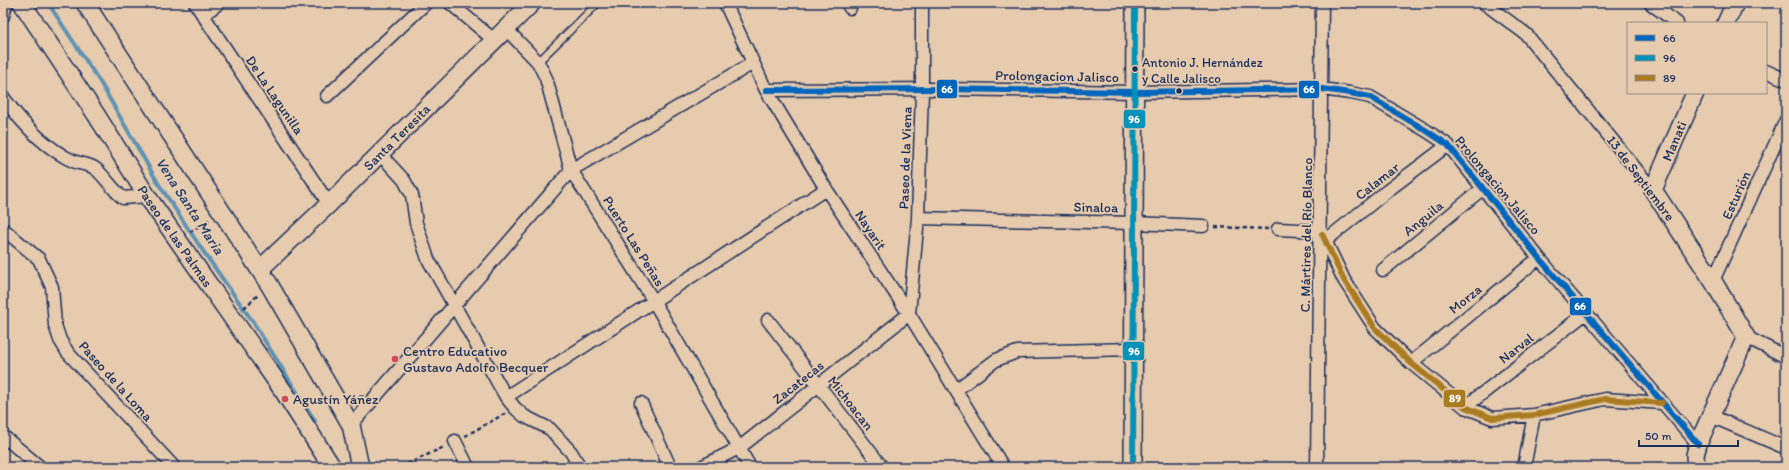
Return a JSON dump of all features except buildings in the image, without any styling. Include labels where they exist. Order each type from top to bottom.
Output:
[{"type":"street","points":[[3,16],[6,3]]},
{"type":"street","name":"Paseo de las Palmas","points":[[22,3],[97,116],[147,196],[284,392],[332,467]]},
{"type":"street","points":[[85,3],[260,269],[351,425],[360,467]]},
{"type":"street","name":"De La Lagunilla","points":[[195,3],[329,204]]},
{"type":"street","points":[[203,15],[219,3]]},
{"type":"street","points":[[327,96],[426,3]]},
{"type":"street","name":"Puerto Las Peñas","points":[[450,3],[500,34],[538,62],[546,78],[571,170],[653,300],[750,467]]},
{"type":"street","name":"Santa Teresita","points":[[260,269],[329,204],[532,3]]},
{"type":"street","name":"Nayarit","points":[[725,3],[766,90],[826,189],[909,314],[1003,467]]},
{"type":"street","name":"Paseo de la Viena","points":[[909,314],[918,218],[922,90],[922,3]]},
{"type":"street","points":[[1133,467],[1132,349],[1135,3]]},
{"type":"street","name":"C. Mártires del Río Blanco","points":[[1317,467],[1323,236],[1322,3]]},
{"type":"street","name":"13 de Septiembre","points":[[1484,3],[1526,34],[1653,190],[1713,282],[1746,337]]},
{"type":"street","points":[[1650,3],[1676,22]]},
{"type":"street","points":[[1726,22],[1735,3]]},
{"type":"street","points":[[351,425],[571,170],[753,63]]},
{"type":"street","points":[[1767,71],[1786,80]]},
{"type":"street","name":"Prolongacion Jalisco","points":[[766,90],[1134,92],[1322,89],[1370,97],[1448,145],[1539,258],[1662,404],[1698,444]]},
{"type":"street","name":"Manati","points":[[1653,190],[1695,94]]},
{"type":"street","points":[[3,97],[32,132],[73,161],[95,168],[123,198],[147,196]]},
{"type":"street","name":"Esturión","points":[[1713,282],[1786,120]]},
{"type":"street","name":"Calamar","points":[[1323,236],[1448,145]]},
{"type":"street","points":[[380,154],[404,180],[412,195],[416,223],[428,259],[506,397],[524,416],[550,429],[571,452],[580,467]]},
{"type":"street","points":[[506,397],[653,300],[826,189]]},
{"type":"street","name":"Anguila","points":[[1383,270],[1482,189]]},
{"type":"street","name":"Sinaloa","points":[[918,218],[1203,226]]},
{"type":"street","name":"Paseo de la Loma","points":[[3,228],[39,259],[52,288],[55,325],[60,340],[68,353],[174,467]]},
{"type":"street","points":[[1278,229],[1323,236],[1344,280],[1375,328],[1411,363],[1465,407],[1492,418],[1534,415],[1605,399],[1662,404]]},
{"type":"street","name":"Morza","points":[[1411,363],[1539,258]]},
{"type":"street","name":"Narval","points":[[1465,407],[1586,313]]},
{"type":"street","name":"Zacatecas","points":[[701,467],[739,448],[909,314]]},
{"type":"street","name":"Michoacan","points":[[768,320],[882,467]]},
{"type":"street","points":[[1696,467],[1695,455],[1698,444],[1746,337],[1786,356]]},
{"type":"street","points":[[956,390],[996,360],[1017,352],[1132,349]]},
{"type":"street","points":[[641,403],[670,467]]},
{"type":"street","points":[[1524,467],[1534,415]]},
{"type":"street","points":[[1711,416],[1786,448]]},
{"type":"street","points":[[3,436],[40,467]]},
{"type":"street","points":[[455,442],[468,467]]},
{"type":"lane","points":[[538,62],[598,3]]},
{"type":"path","points":[[186,234],[209,220]]},
{"type":"path","points":[[1203,226],[1278,229]]},
{"type":"path","points":[[240,311],[255,297]]},
{"type":"waterway","name":"Vena Santa Maria","points":[[48,3],[100,82],[158,183],[203,251],[253,322],[315,421]]},
{"type":"transit line","name":"96","points":[[1133,467],[1135,3]]},
{"type":"transit line","name":"66","points":[[766,90],[942,89],[1134,92],[1322,89],[1370,97],[1448,145],[1539,258],[1698,444]]},
{"type":"transit line","name":"89","points":[[1322,234],[1344,280],[1375,328],[1411,363],[1465,407],[1492,418],[1534,415],[1605,399],[1662,403]]},
{"type":"place","name":"Antonio J. Hernández y Calle Jalisco","points":[[1135,69]]},
{"type":"place","name":"Centro Educativo Gustavo Adolfo Becquer","points":[[395,359]]},
{"type":"place","name":"Agustín Yáñez","points":[[285,399]]}]
